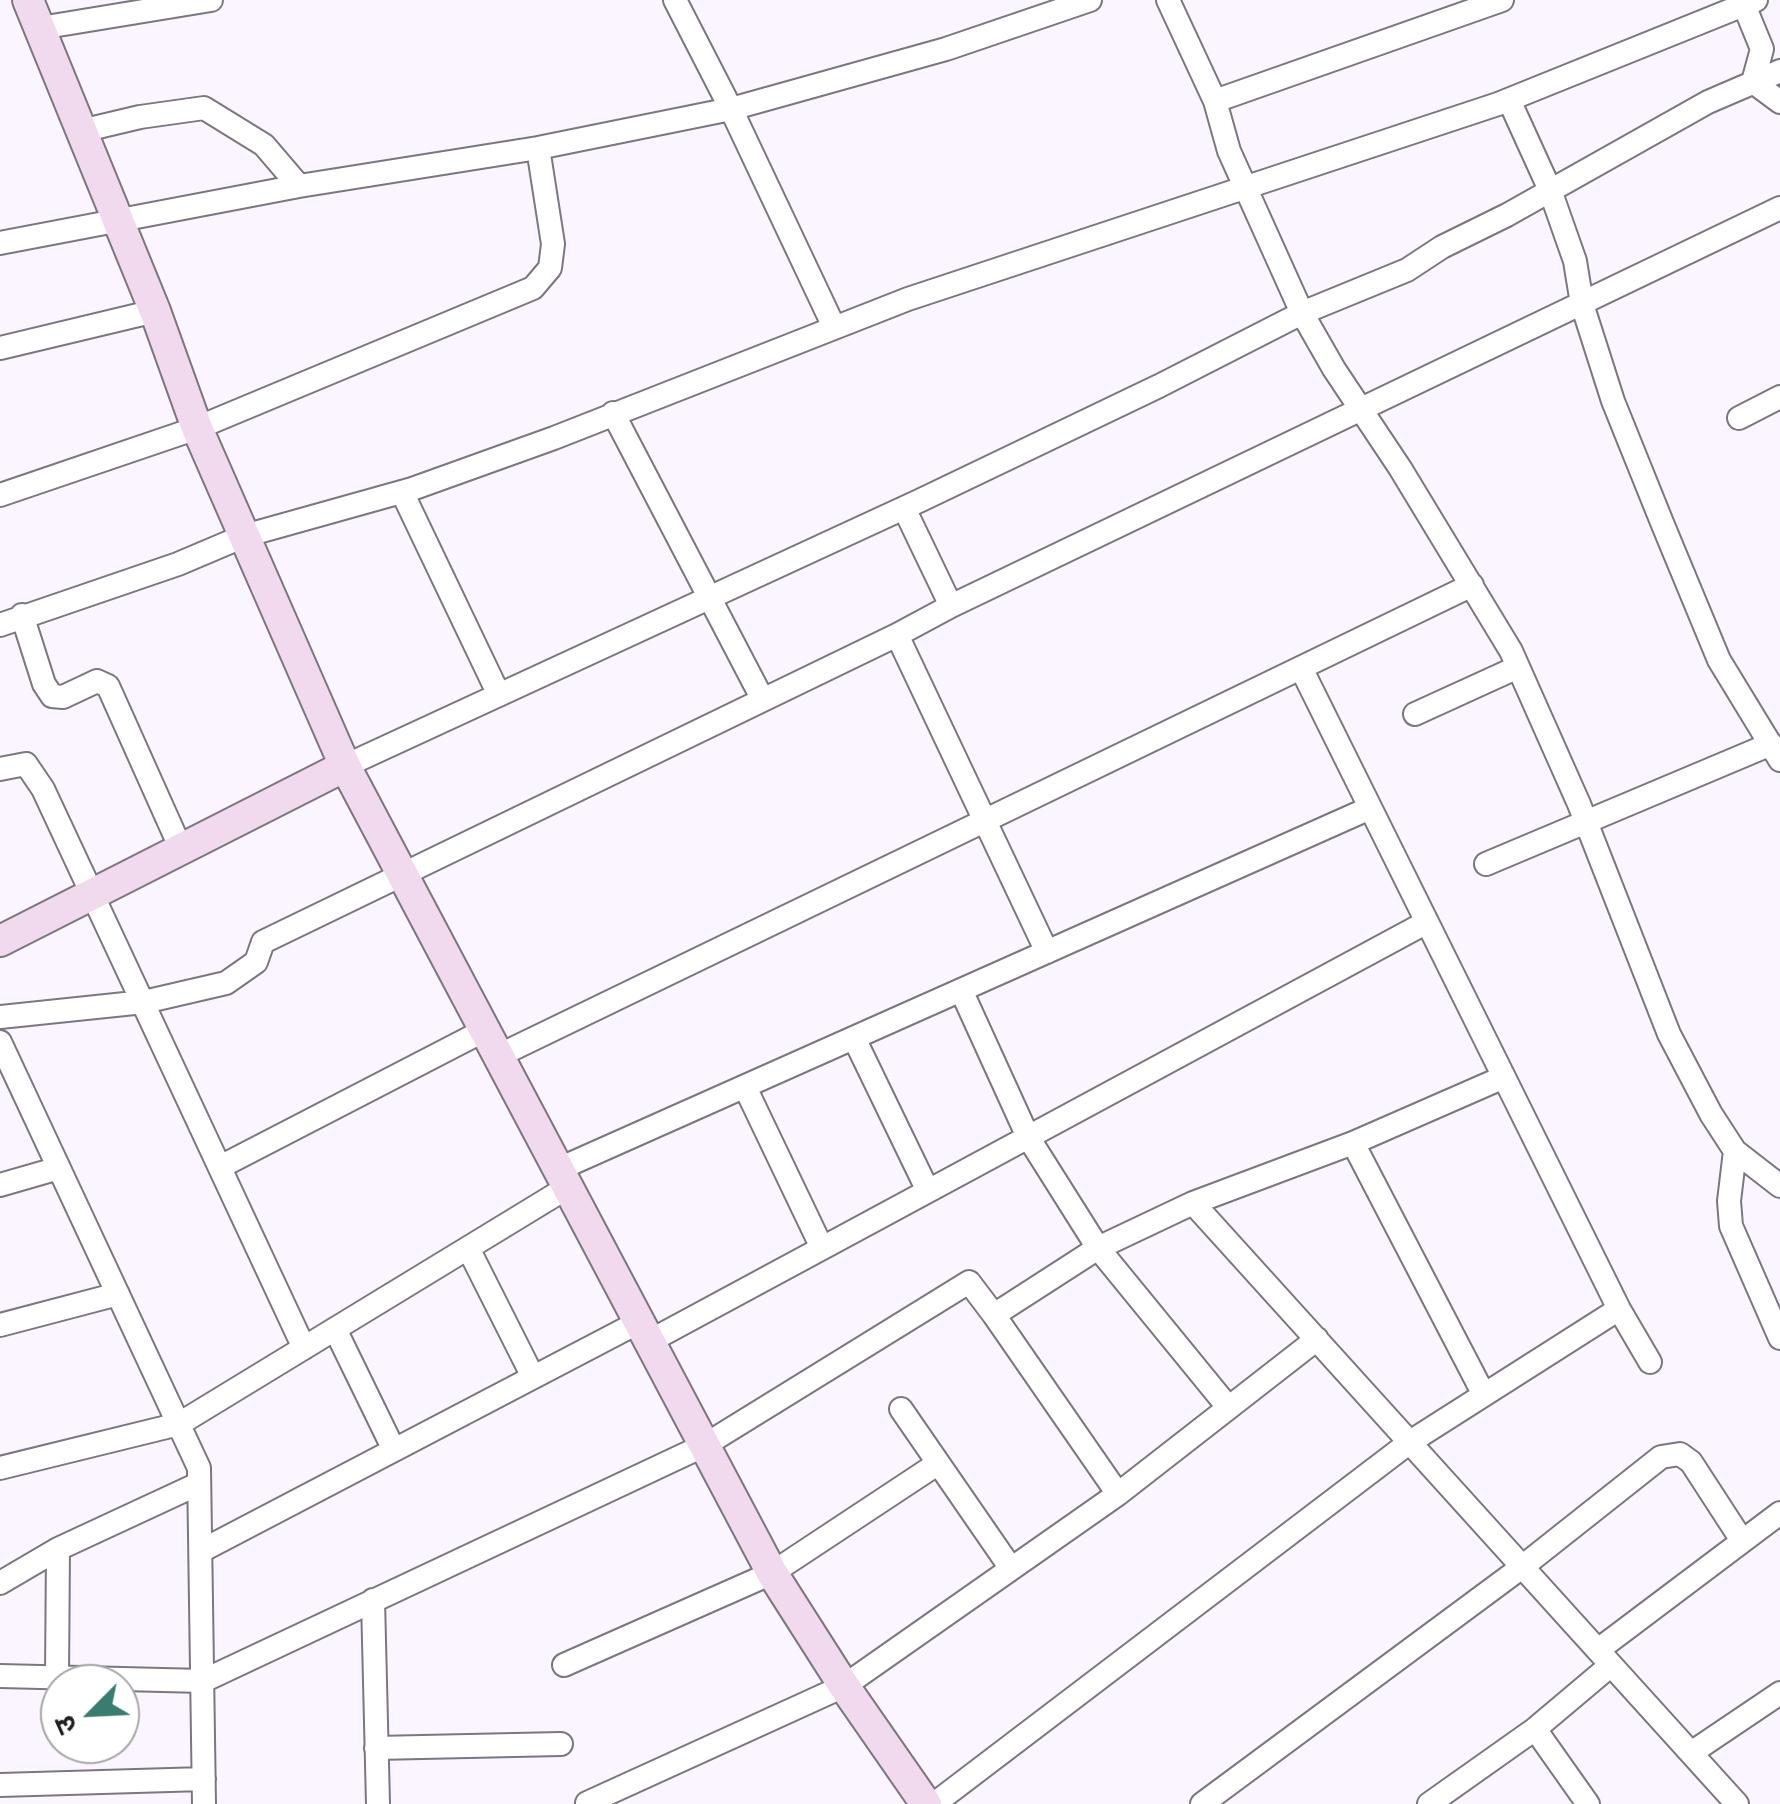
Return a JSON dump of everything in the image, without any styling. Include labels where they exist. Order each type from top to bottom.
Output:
[{"type":"street","points":[[211,0],[34,14],[155,311],[196,428],[345,766],[772,1573],[926,1804]]},
{"type":"street","points":[[675,0],[834,327]]},
{"type":"street","points":[[0,243],[299,186],[538,148],[731,109],[946,49],[1090,0]]},
{"type":"street","points":[[1168,0],[1215,101],[1230,151],[1302,313],[1472,585],[1518,666],[1585,820],[1669,1034],[1711,1114],[1736,1151],[1780,1186]]},
{"type":"street","points":[[1215,101],[1502,0]]},
{"type":"street","points":[[180,850],[108,686],[97,681],[63,697],[52,696],[11,620],[178,564],[244,536],[402,492],[554,438],[834,327],[1509,100],[1747,2],[1762,49],[1754,82]]},
{"type":"street","points":[[0,941],[345,766],[904,508],[1302,313],[1408,270],[1442,247],[1708,102],[1780,71]]},
{"type":"street","points":[[1754,82],[1780,102]]},
{"type":"street","points":[[1486,864],[1585,820],[1775,752],[1719,660],[1613,402],[1582,304],[1574,260],[1550,190],[1509,100]]},
{"type":"street","points":[[81,131],[204,108],[264,145],[299,186]]},
{"type":"street","points":[[0,494],[196,428],[533,288],[550,268],[553,244],[538,148]]},
{"type":"street","points":[[0,1017],[144,1002],[226,983],[256,962],[263,942],[1780,208]]},
{"type":"street","points":[[0,348],[155,311]]},
{"type":"street","points":[[1739,418],[1780,397]]},
{"type":"street","points":[[613,413],[763,700]]},
{"type":"street","points":[[402,492],[499,695]]},
{"type":"street","points":[[904,508],[951,606]]},
{"type":"street","points":[[220,1167],[984,820],[1472,585]]},
{"type":"street","points":[[898,635],[1047,952]]},
{"type":"street","points":[[1415,714],[1518,666]]},
{"type":"street","points":[[1301,668],[1619,1309],[1650,1362]]},
{"type":"street","points":[[0,769],[26,764],[43,789],[304,1348]]},
{"type":"street","points":[[0,1468],[179,1424],[468,1250],[564,1178],[745,1086],[1370,808]]},
{"type":"street","points":[[201,1551],[533,1377],[645,1331],[822,1248],[1427,922]]},
{"type":"street","points":[[961,990],[1028,1137],[1098,1248],[1228,1407]]},
{"type":"street","points":[[854,1038],[928,1191]]},
{"type":"street","points":[[0,1042],[200,1468],[204,1804]]},
{"type":"street","points":[[994,1315],[1098,1248],[1193,1202],[1352,1143],[1504,1077]]},
{"type":"street","points":[[745,1086],[822,1248]]},
{"type":"street","points":[[1352,1143],[1483,1393]]},
{"type":"street","points":[[1736,1151],[1729,1201],[1731,1226],[1780,1338]]},
{"type":"street","points":[[0,1185],[59,1168]]},
{"type":"street","points":[[1193,1202],[1737,1804]]},
{"type":"street","points":[[468,1250],[533,1377]]},
{"type":"street","points":[[140,1679],[202,1680],[705,1445],[969,1282],[1118,1494]]},
{"type":"street","points":[[0,1325],[118,1294]]},
{"type":"street","points":[[934,1804],[1410,1442],[1619,1309]]},
{"type":"street","points":[[335,1329],[394,1450]]},
{"type":"street","points":[[587,1804],[844,1686],[1010,1566],[1118,1494],[1317,1340]]},
{"type":"street","points":[[901,1408],[1010,1566]]},
{"type":"street","points":[[1202,1804],[1522,1567],[1660,1457],[1680,1454],[1692,1462],[1742,1539]]},
{"type":"street","points":[[564,1665],[772,1573],[937,1464]]},
{"type":"street","points":[[0,1583],[58,1550],[198,1484]]},
{"type":"street","points":[[1429,1804],[1535,1729],[1605,1658],[1742,1539],[1780,1513]]},
{"type":"street","points":[[57,1664],[58,1550]]},
{"type":"street","points":[[373,1600],[378,1804]]},
{"type":"street","points":[[0,1676],[40,1677]]},
{"type":"street","points":[[1690,1753],[1780,1693]]},
{"type":"street","points":[[1535,1729],[1588,1804]]},
{"type":"street","points":[[376,1748],[562,1744]]},
{"type":"street","points":[[0,1784],[204,1779]]}]
